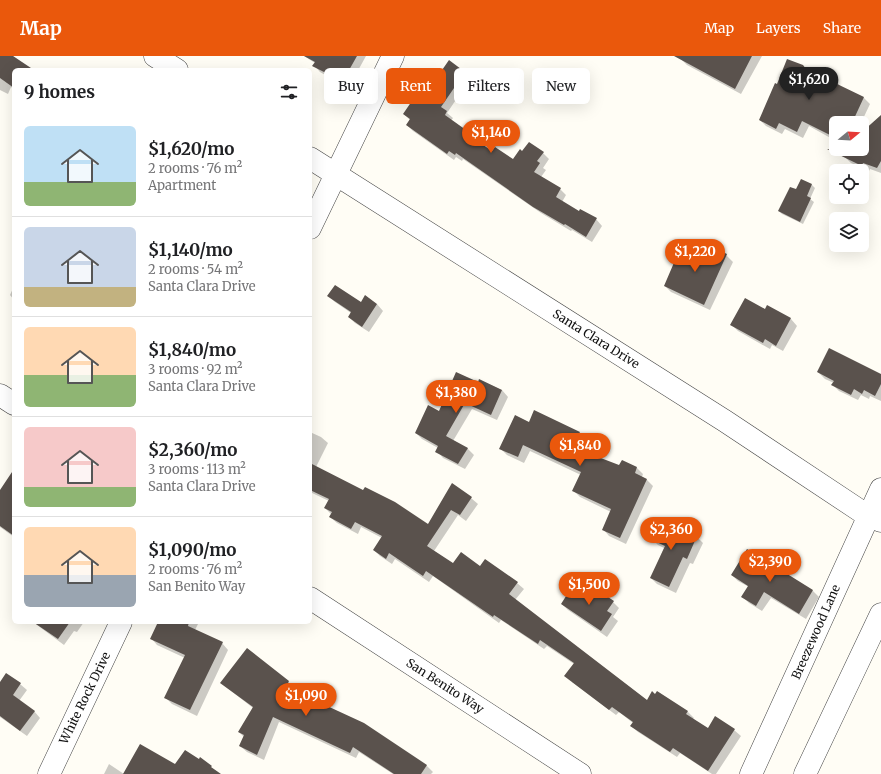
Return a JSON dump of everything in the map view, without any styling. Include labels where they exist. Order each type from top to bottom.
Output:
[{"type":"street","points":[[156,56],[174,68]]},
{"type":"street","points":[[312,224],[393,56]]},
{"type":"street","name":"Santa Clara Drive","points":[[312,159],[725,421],[874,519]]},
{"type":"street","points":[[0,395],[12,403]]},
{"type":"street","name":"Breezewood Lane","points":[[751,774],[874,519],[881,489]]},
{"type":"street","name":"San Benito Way","points":[[312,599],[580,774]]},
{"type":"street","points":[[804,774],[881,614]]},
{"type":"street","name":"White Rock Drive","points":[[49,774],[120,624]]},
{"type":"building","points":[[0,56],[13,56],[31,68],[12,68],[12,87],[0,78]]},
{"type":"building","points":[[304,56],[357,56],[350,68],[324,68],[324,72],[312,66],[315,62]]},
{"type":"building","points":[[674,56],[752,56],[735,89]]},
{"type":"building","points":[[787,59],[803,65],[816,82],[820,73],[836,80],[835,83],[864,97],[855,116],[829,116],[829,134],[802,121],[797,132],[779,123],[776,129],[759,120],[775,83],[777,84]]},
{"type":"building","points":[[449,60],[460,68],[454,68],[454,88],[446,100],[446,68],[443,68]]},
{"type":"building","points":[[410,104],[443,104],[441,107],[447,111],[445,115],[466,130],[464,132],[492,151],[495,147],[513,159],[520,149],[522,151],[529,142],[544,152],[537,161],[540,163],[534,172],[561,188],[556,197],[579,211],[580,209],[597,218],[586,237],[533,207],[456,153],[455,155],[449,151],[447,154],[406,125],[410,119],[403,114]]},
{"type":"building","points":[[881,115],[881,161],[877,168],[869,164],[858,164],[841,156],[869,156],[869,126]]},
{"type":"building","points":[[801,179],[812,184],[807,196],[811,198],[800,222],[778,211],[790,187],[796,189]]},
{"type":"building","points":[[682,244],[698,252],[700,247],[712,253],[714,248],[727,254],[704,305],[664,286]]},
{"type":"building","points":[[335,285],[361,302],[365,295],[377,304],[362,327],[348,317],[351,312],[327,296]]},
{"type":"building","points":[[745,298],[765,309],[767,305],[791,318],[776,346],[765,339],[763,343],[730,325]]},
{"type":"building","points":[[829,348],[881,374],[881,384],[875,396],[864,390],[862,394],[854,389],[851,395],[831,385],[834,381],[817,372]]},
{"type":"building","points":[[456,372],[478,382],[479,379],[502,390],[491,415],[465,403],[446,436],[468,448],[458,464],[435,452],[438,446],[415,433],[428,405],[439,411]]},
{"type":"building","points":[[534,410],[580,432],[572,447],[619,465],[622,460],[637,467],[635,473],[647,479],[620,538],[602,530],[611,509],[572,491],[581,472],[523,445],[518,457],[499,449],[515,415],[529,422]]},
{"type":"building","points":[[312,464],[363,490],[365,487],[395,502],[428,524],[452,483],[472,497],[460,515],[451,510],[427,546],[453,563],[461,552],[480,566],[485,559],[518,582],[509,594],[647,700],[652,691],[655,694],[657,691],[688,711],[686,714],[708,728],[715,716],[735,729],[708,771],[673,748],[670,752],[630,726],[633,722],[612,707],[609,710],[564,676],[574,663],[540,640],[538,644],[494,615],[493,617],[426,571],[423,576],[389,553],[386,559],[373,550],[382,536],[355,522],[351,529],[329,517],[332,512],[324,508],[329,499],[312,491]]},
{"type":"building","points":[[12,472],[12,535],[0,526],[0,490]]},
{"type":"building","points":[[660,519],[697,536],[687,559],[683,557],[669,587],[650,578],[665,546],[650,539]]},
{"type":"building","points":[[747,549],[813,590],[799,614],[764,592],[756,606],[741,597],[748,586],[731,575]]},
{"type":"building","points":[[575,582],[592,594],[596,589],[614,601],[607,611],[612,614],[601,631],[561,604]]},
{"type":"building","points":[[36,624],[69,624],[58,639]]},
{"type":"building","points":[[157,624],[188,624],[188,626],[223,642],[190,710],[164,698],[185,655],[150,639]]},
{"type":"building","points":[[247,648],[289,681],[286,687],[364,723],[427,765],[421,774],[394,774],[353,747],[350,753],[273,717],[257,755],[239,746],[244,735],[238,732],[253,707],[220,683]]},
{"type":"building","points":[[6,673],[21,683],[13,695],[35,711],[20,731],[0,716],[0,682]]},
{"type":"building","points":[[140,744],[175,764],[185,750],[199,759],[200,757],[221,774],[123,774]]}]
